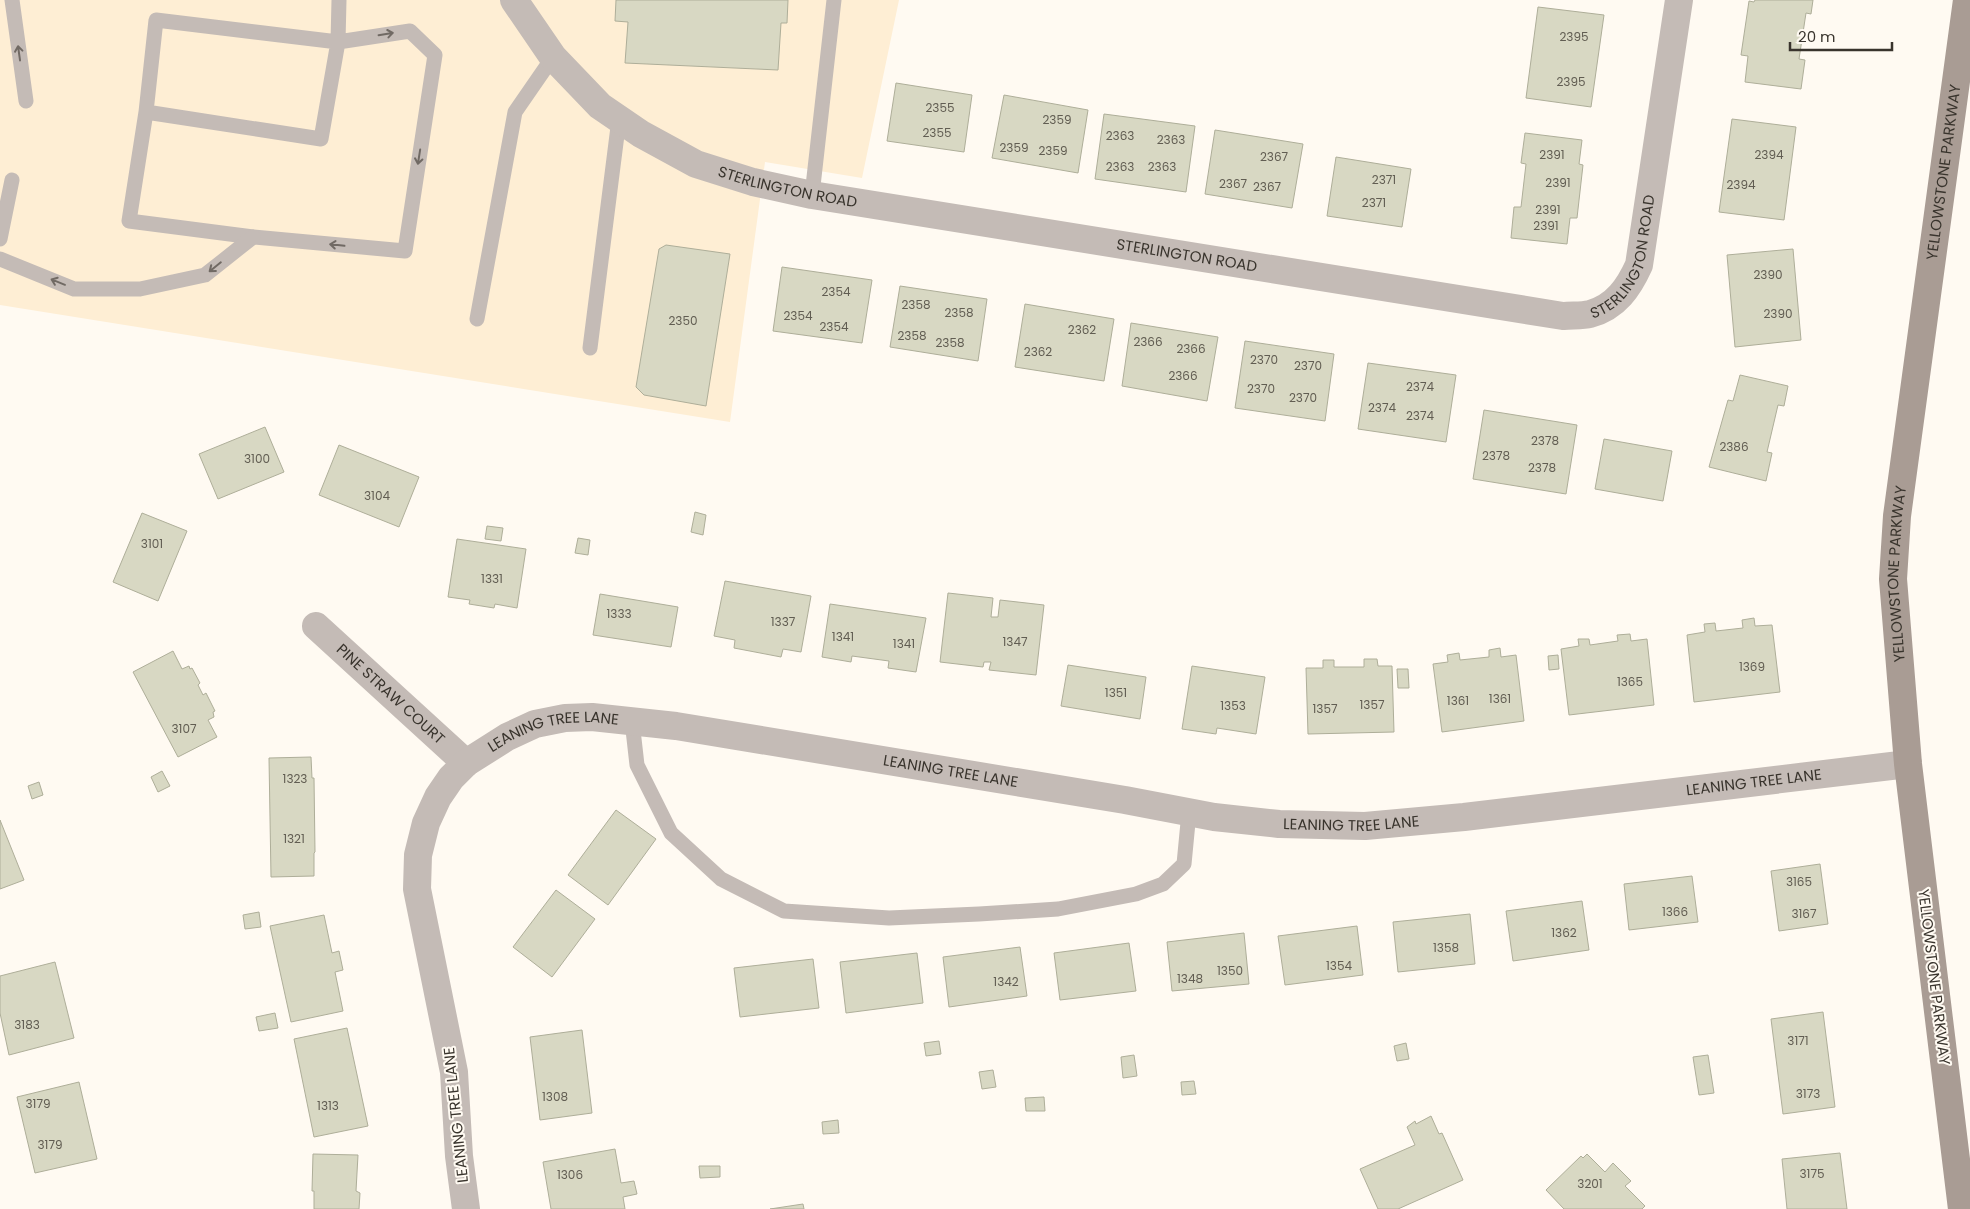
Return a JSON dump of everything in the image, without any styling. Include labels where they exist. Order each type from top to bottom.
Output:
[{"type":"street","name":"STERLINGTON ROAD","points":[[514,0],[553,56],[600,106],[641,134],[696,164],[753,182],[812,194],[1563,316],[1591,314],[1613,302],[1630,285],[1639,265],[1679,0]]},
{"type":"street","name":"YELLOWSTONE PARKWAY","points":[[1962,1209],[1908,764],[1893,579],[1897,516],[1967,0]]},
{"type":"street","name":"PINE STRAW COURT","points":[[316,626],[466,763]]},
{"type":"street","name":"LEANING TREE LANE","points":[[466,1209],[459,1156],[454,1072],[416,889],[418,855],[426,823],[438,797],[447,784],[466,763],[507,737],[535,724],[565,718],[592,716],[676,726],[1116,798],[1214,817],[1279,824],[1365,826],[1474,816],[1908,764]]},
{"type":"lane","points":[[12,0],[26,101]]},
{"type":"lane","points":[[146,112],[321,139],[338,42],[339,0]]},
{"type":"lane","points":[[812,194],[834,0]]},
{"type":"lane","points":[[156,20],[338,42],[410,30],[435,55],[405,251],[253,236],[129,221],[146,112],[156,20]]},
{"type":"lane","points":[[477,319],[515,112],[553,56]]},
{"type":"lane","points":[[590,348],[620,119]]},
{"type":"lane","points":[[0,239],[12,180]]},
{"type":"lane","points":[[0,259],[74,288],[140,289],[205,275],[253,236]]},
{"type":"lane","points":[[632,722],[637,765],[672,833],[721,879],[784,911],[889,918],[959,915],[1058,909],[1136,894],[1163,884],[1184,864],[1189,812]]},
{"type":"shaded area","points":[[0,0],[899,0],[862,178],[765,162],[730,422],[0,305]]},
{"type":"building","points":[[616,0],[788,0],[787,23],[781,23],[778,70],[625,63],[628,22],[615,21]]},
{"type":"building","points":[[1755,0],[1813,0],[1811,14],[1806,13],[1799,59],[1805,60],[1801,89],[1745,82],[1748,56],[1741,55],[1749,1],[1754,2]]},
{"type":"building","points":[[1538,7],[1604,15],[1591,107],[1526,98]]},
{"type":"building","points":[[896,83],[972,95],[964,152],[887,141]]},
{"type":"building","points":[[1004,95],[1088,110],[1078,173],[992,158]]},
{"type":"building","points":[[1104,114],[1195,126],[1186,192],[1095,179]]},
{"type":"building","points":[[1732,119],[1796,127],[1784,220],[1719,212]]},
{"type":"building","points":[[1215,130],[1303,144],[1292,208],[1205,194]]},
{"type":"building","points":[[1525,133],[1582,140],[1579,164],[1583,165],[1577,218],[1570,218],[1567,244],[1511,238],[1514,207],[1521,207],[1526,164],[1521,163]]},
{"type":"building","points":[[1336,157],[1411,169],[1402,227],[1327,216]]},
{"type":"building","points":[[666,245],[730,254],[706,406],[644,395],[636,387],[659,249]]},
{"type":"building","points":[[1793,249],[1801,340],[1735,347],[1727,255]]},
{"type":"building","points":[[782,267],[872,280],[862,343],[773,331]]},
{"type":"building","points":[[900,286],[987,299],[978,361],[890,347]]},
{"type":"building","points":[[1025,304],[1114,319],[1104,381],[1015,367]]},
{"type":"building","points":[[1131,323],[1218,337],[1207,401],[1122,386]]},
{"type":"building","points":[[1245,341],[1334,354],[1325,421],[1235,408]]},
{"type":"building","points":[[1368,363],[1456,375],[1446,442],[1358,429]]},
{"type":"building","points":[[1740,375],[1788,386],[1784,406],[1778,405],[1767,452],[1772,453],[1766,481],[1709,467],[1728,400],[1733,401]]},
{"type":"building","points":[[1484,410],[1577,425],[1566,494],[1473,479]]},
{"type":"building","points":[[265,427],[284,472],[218,499],[199,454]]},
{"type":"building","points":[[1604,439],[1672,451],[1663,501],[1595,489]]},
{"type":"building","points":[[339,445],[419,477],[399,527],[319,495]]},
{"type":"building","points":[[695,512],[706,515],[703,535],[691,532]]},
{"type":"building","points":[[142,513],[187,531],[158,601],[113,582]]},
{"type":"building","points":[[487,526],[503,528],[501,541],[485,539]]},
{"type":"building","points":[[578,538],[590,540],[588,555],[575,553]]},
{"type":"building","points":[[457,539],[526,549],[517,608],[495,604],[494,608],[469,604],[470,600],[448,597]]},
{"type":"building","points":[[725,581],[811,596],[801,652],[783,649],[781,657],[734,648],[735,640],[714,636]]},
{"type":"building","points":[[948,593],[993,598],[991,617],[998,617],[1000,600],[1044,605],[1036,675],[989,670],[991,662],[984,662],[983,667],[940,662]]},
{"type":"building","points":[[600,594],[678,607],[671,647],[593,635]]},
{"type":"building","points":[[830,604],[926,618],[916,672],[888,668],[889,661],[852,656],[851,662],[822,657]]},
{"type":"building","points":[[1754,618],[1755,626],[1772,625],[1780,692],[1694,702],[1687,635],[1705,632],[1704,624],[1715,623],[1716,631],[1743,628],[1742,620]]},
{"type":"building","points":[[1630,634],[1631,641],[1647,639],[1654,705],[1569,715],[1561,649],[1579,646],[1578,639],[1589,639],[1590,645],[1618,641],[1617,635]]},
{"type":"building","points":[[1500,648],[1501,657],[1516,655],[1524,721],[1442,732],[1433,664],[1448,662],[1447,655],[1459,653],[1460,660],[1489,657],[1489,650]]},
{"type":"building","points":[[173,651],[182,669],[189,666],[190,669],[192,668],[200,683],[198,685],[203,695],[206,693],[215,711],[213,712],[214,717],[208,720],[217,737],[178,757],[133,672]]},
{"type":"building","points":[[1558,655],[1559,669],[1549,670],[1548,656]]},
{"type":"building","points":[[1364,659],[1377,659],[1378,666],[1392,666],[1394,732],[1308,734],[1306,668],[1323,668],[1323,660],[1334,660],[1334,667],[1364,667]]},
{"type":"building","points":[[1068,665],[1146,677],[1140,719],[1061,706]]},
{"type":"building","points":[[1192,666],[1265,677],[1256,734],[1217,728],[1216,734],[1182,729]]},
{"type":"building","points":[[1397,669],[1408,669],[1409,688],[1398,688]]},
{"type":"building","points":[[311,757],[312,778],[314,778],[314,876],[271,877],[269,758]]},
{"type":"building","points":[[162,771],[170,786],[158,792],[151,777]]},
{"type":"building","points":[[39,782],[43,795],[32,799],[28,786]]},
{"type":"building","points":[[616,810],[656,839],[608,905],[568,875]]},
{"type":"building","points":[[0,820],[24,880],[0,889]]},
{"type":"building","points":[[1820,864],[1828,924],[1779,931],[1771,871]]},
{"type":"building","points":[[1692,876],[1698,922],[1629,930],[1624,884]]},
{"type":"building","points":[[556,890],[595,919],[552,977],[513,947]]},
{"type":"building","points":[[1582,901],[1589,950],[1513,961],[1506,911]]},
{"type":"building","points":[[259,912],[261,927],[245,929],[243,915]]},
{"type":"building","points":[[1470,914],[1475,964],[1398,972],[1393,922]]},
{"type":"building","points":[[324,915],[332,953],[339,951],[343,970],[335,972],[343,1011],[291,1022],[270,926]]},
{"type":"building","points":[[1357,926],[1363,975],[1285,985],[1278,936]]},
{"type":"building","points":[[1244,933],[1249,984],[1172,991],[1167,942]]},
{"type":"building","points":[[1129,943],[1136,991],[1060,1000],[1054,953]]},
{"type":"building","points":[[1020,947],[1027,996],[949,1007],[943,957]]},
{"type":"building","points":[[917,953],[923,1003],[846,1013],[840,962]]},
{"type":"building","points":[[813,959],[819,1008],[740,1017],[734,968]]},
{"type":"building","points":[[55,962],[74,1038],[9,1055],[0,1013],[0,976]]},
{"type":"building","points":[[1823,1012],[1835,1107],[1783,1114],[1771,1019]]},
{"type":"building","points":[[275,1013],[278,1028],[259,1031],[256,1017]]},
{"type":"building","points":[[347,1028],[368,1126],[314,1137],[294,1039]]},
{"type":"building","points":[[582,1030],[592,1113],[540,1120],[530,1037]]},
{"type":"building","points":[[939,1041],[941,1054],[926,1056],[924,1043]]},
{"type":"building","points":[[1406,1043],[1409,1059],[1397,1061],[1394,1046]]},
{"type":"building","points":[[1134,1055],[1137,1076],[1123,1078],[1121,1057]]},
{"type":"building","points":[[1708,1055],[1714,1093],[1699,1095],[1693,1057]]},
{"type":"building","points":[[993,1070],[996,1087],[982,1089],[979,1072]]},
{"type":"building","points":[[1194,1081],[1196,1094],[1182,1095],[1181,1082]]},
{"type":"building","points":[[79,1082],[97,1159],[35,1173],[17,1097]]},
{"type":"building","points":[[1044,1097],[1045,1111],[1026,1111],[1025,1098]]},
{"type":"building","points":[[1431,1116],[1439,1134],[1442,1133],[1463,1180],[1398,1209],[1378,1209],[1360,1169],[1415,1145],[1407,1127],[1415,1121],[1416,1124]]},
{"type":"building","points":[[838,1120],[839,1133],[823,1134],[822,1122]]},
{"type":"building","points":[[615,1149],[621,1183],[634,1181],[637,1194],[623,1197],[625,1209],[551,1209],[543,1162]]},
{"type":"building","points":[[1840,1153],[1847,1209],[1787,1209],[1782,1159]]},
{"type":"building","points":[[313,1154],[358,1155],[356,1191],[360,1193],[359,1209],[314,1209],[314,1191],[312,1191]]},
{"type":"building","points":[[1587,1154],[1605,1172],[1613,1163],[1631,1181],[1625,1186],[1645,1206],[1642,1209],[1564,1209],[1546,1190],[1581,1156],[1583,1158]]},
{"type":"building","points":[[699,1166],[720,1166],[720,1177],[700,1178]]},
{"type":"building","points":[[803,1204],[804,1209],[770,1209]]}]
